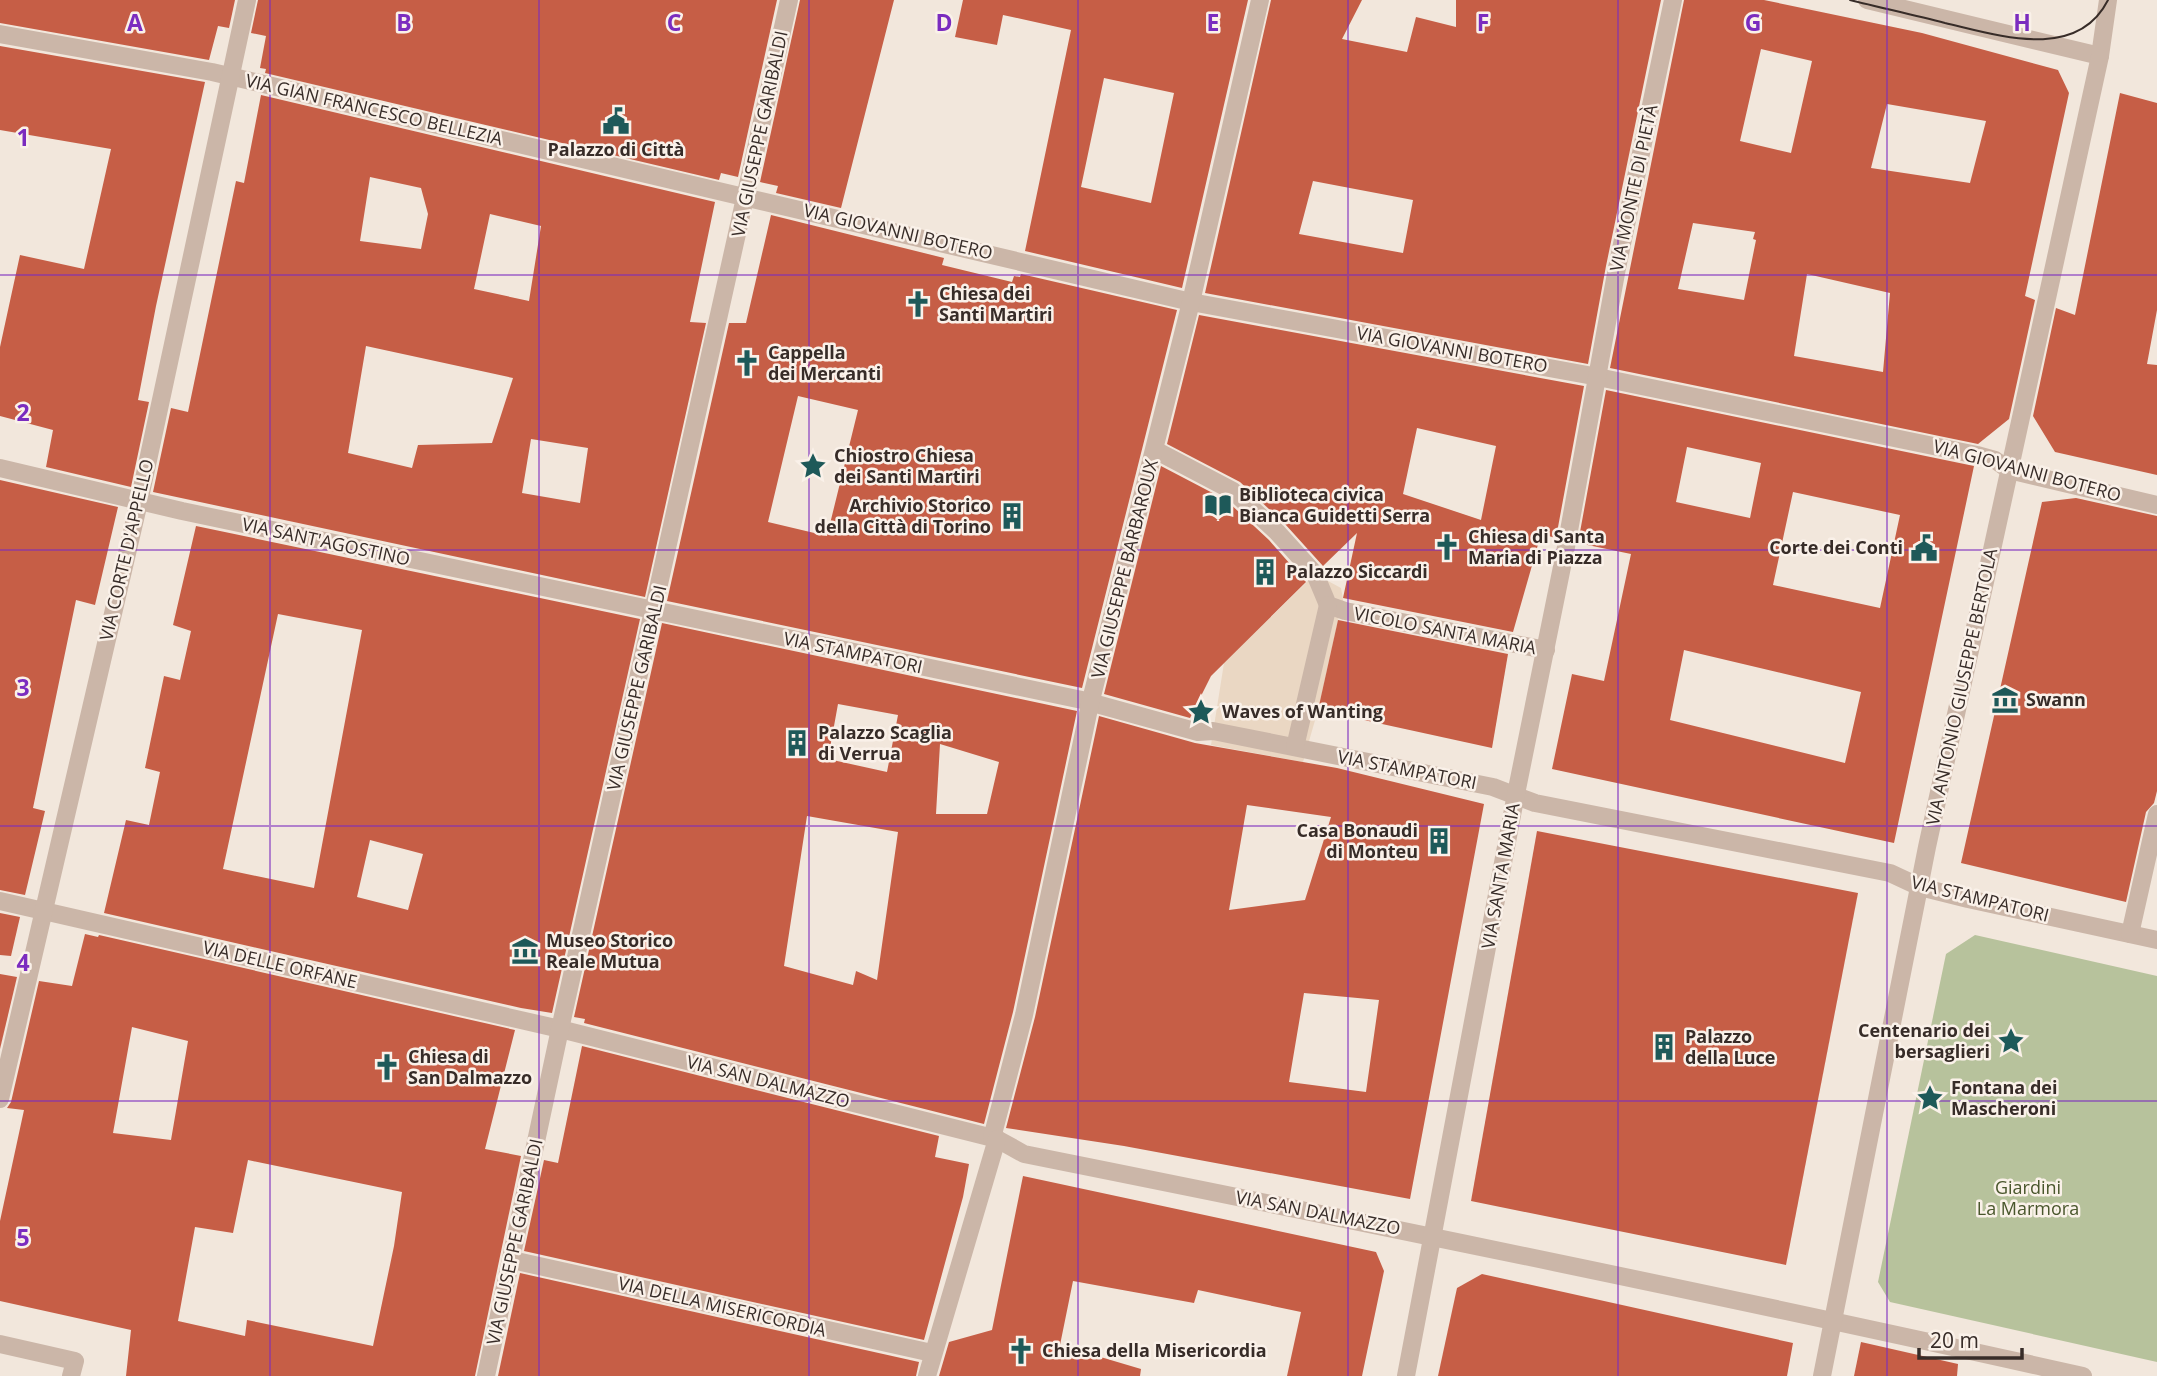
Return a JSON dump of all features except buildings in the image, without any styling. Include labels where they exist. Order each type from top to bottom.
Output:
[{"type":"street","name":"VIA CORTE D'APPELLO","points":[[0,1099],[139,502],[247,0]]},
{"type":"street","name":"VIA GIUSEPPE GARIBALDI","points":[[486,1376],[560,1029],[789,0]]},
{"type":"street","name":"VIA GIUSEPPE BARBAROUX","points":[[927,1376],[994,1138],[1024,1015],[1090,704],[1191,302],[1260,0]]},
{"type":"street","name":"VIA MONTE DI PIETÀ","points":[[1598,377],[1617,268],[1673,0]]},
{"type":"street","points":[[1867,0],[2099,55]]},
{"type":"street","name":"VIA ANTONIO GIUSEPPE BERTOLA","points":[[1822,1376],[1920,887],[2109,0]]},
{"type":"street","name":"VIA GIAN FRANCESCO BELLEZIA","points":[[0,34],[229,76],[746,196]]},
{"type":"street","name":"VIA GIOVANNI BOTERO","points":[[746,196],[1191,302],[1598,377],[1980,456],[1994,460],[2009,470],[2157,505]]},
{"type":"street","name":"VIA SANTA MARIA","points":[[1406,1376],[1598,377]]},
{"type":"street","points":[[1155,450],[1233,491],[1277,532],[1315,574],[1328,605],[1295,747]]},
{"type":"street","name":"VIA SANT'AGOSTINO","points":[[0,468],[139,502],[654,612]]},
{"type":"street","name":"VICOLO SANTA MARIA","points":[[1328,605],[1345,611],[1546,650]]},
{"type":"street","name":"VIA STAMPATORI","points":[[654,612],[1082,700],[1198,732],[1213,730],[1493,788],[1535,803],[1890,873],[1920,887],[2157,940]]},
{"type":"street","points":[[2130,934],[2157,814]]},
{"type":"street","name":"VIA DELLE ORFANE","points":[[0,901],[560,1029]]},
{"type":"street","name":"VIA SAN DALMAZZO","points":[[560,1029],[994,1138],[1024,1154],[1433,1236],[2083,1376]]},
{"type":"street","name":"VIA DELLA MISERICORDIA","points":[[512,1260],[932,1353]]},
{"type":"street","points":[[0,1344],[75,1361],[72,1376]]},
{"type":"green space","name":"Giardini La Marmora","points":[[1975,935],[2157,976],[2157,1362],[1890,1302],[1878,1282],[1946,954]]},
{"type":"shaded area","points":[[1315,574],[1341,588],[1345,611],[1339,616],[1318,710],[1303,762],[1211,745],[1224,663]]},
{"type":"tram line","points":[[1850,0],[1988,33],[2034,39],[2057,38],[2077,31],[2094,19],[2108,0]]},
{"type":"place","name":"Palazzo di Città","points":[[616,121]]},
{"type":"place","name":"Chiesa dei Santi Martiri","points":[[918,304]]},
{"type":"place","name":"Cappella dei Mercanti","points":[[747,363]]},
{"type":"place","name":"Chiostro Chiesa dei Santi Martiri","points":[[813,466]]},
{"type":"place","name":"Biblioteca civica Bianca Guidetti Serra","points":[[1218,505]]},
{"type":"place","name":"Archivio Storico della Città di Torino","points":[[1012,516]]},
{"type":"place","name":"Chiesa di Santa Maria di Piazza","points":[[1447,547]]},
{"type":"place","name":"Corte dei Conti","points":[[1924,548]]},
{"type":"place","name":"Palazzo Siccardi","points":[[1265,572]]},
{"type":"place","name":"Swann","points":[[2005,700]]},
{"type":"place","name":"Waves of Wanting","points":[[1201,712]]},
{"type":"place","name":"Palazzo Scaglia di Verrua","points":[[797,743]]},
{"type":"place","name":"Casa Bonaudi di Monteu","points":[[1439,841]]},
{"type":"place","name":"Museo Storico Reale Mutua","points":[[525,951]]},
{"type":"place","name":"Centenario dei bersaglieri","points":[[2011,1041]]},
{"type":"place","name":"Palazzo della Luce","points":[[1664,1047]]},
{"type":"place","name":"Chiesa di San Dalmazzo","points":[[387,1067]]},
{"type":"place","name":"Fontana dei Mascheroni","points":[[1930,1098]]},
{"type":"place","name":"Chiesa della Misericordia","points":[[1021,1351]]}]
